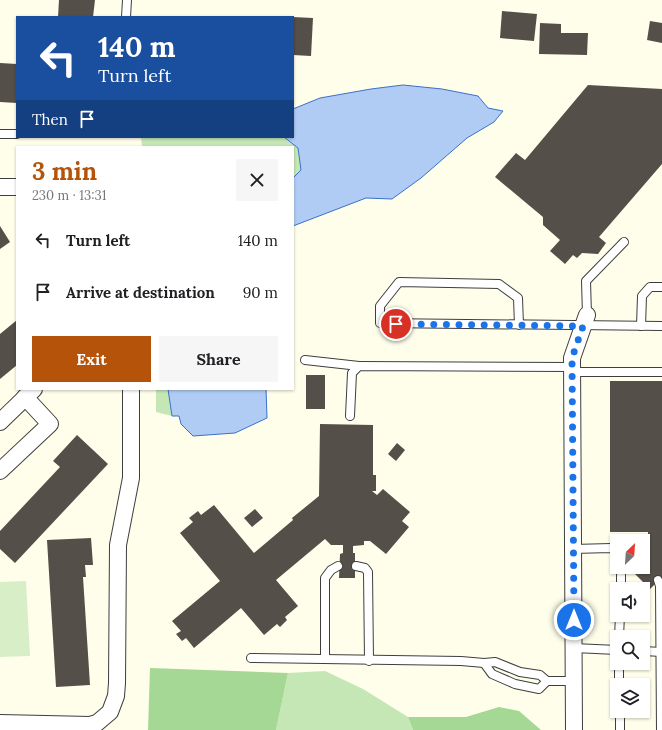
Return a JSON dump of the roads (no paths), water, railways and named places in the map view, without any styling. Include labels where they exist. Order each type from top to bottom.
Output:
[{"type":"street","points":[[0,187],[16,187]]},
{"type":"street","points":[[574,730],[572,358],[585,320]]},
{"type":"street","points":[[0,723],[90,725],[104,719],[114,703],[117,683],[118,546],[131,478],[131,390]]},
{"type":"street","points":[[0,422],[30,393],[50,424],[0,471]]},
{"type":"lane","points":[[126,0],[126,16]]},
{"type":"lane","points":[[0,134],[16,134]]},
{"type":"lane","points":[[585,320],[586,281],[624,242]]},
{"type":"lane","points":[[519,325],[518,298],[499,284],[399,282],[380,306],[380,323],[519,325],[585,320],[641,326],[662,326]]},
{"type":"lane","points":[[641,326],[642,296],[650,287],[662,287]]},
{"type":"lane","points":[[305,360],[359,366],[572,369],[662,372]]},
{"type":"lane","points":[[350,416],[352,372],[359,366]]},
{"type":"lane","points":[[573,549],[610,548]]},
{"type":"lane","points":[[325,659],[326,578],[331,570],[338,566]]},
{"type":"lane","points":[[356,566],[365,568],[368,572],[369,661]]},
{"type":"lane","points":[[658,580],[660,586],[662,652],[661,730]]},
{"type":"lane","points":[[574,648],[610,650]]},
{"type":"lane","points":[[650,652],[662,652]]},
{"type":"lane","points":[[251,658],[494,662],[520,672],[540,675],[547,681],[574,681]]},
{"type":"lane","points":[[484,663],[492,674],[515,684],[539,689],[547,681]]},
{"type":"lane","points":[[620,718],[620,730]]},
{"type":"water","points":[[403,85],[442,89],[478,96],[488,108],[503,111],[494,122],[467,138],[421,178],[392,199],[366,198],[294,226],[294,177],[301,170],[298,148],[285,138],[294,138],[294,109],[320,98]]},
{"type":"water","points":[[168,390],[266,390],[267,418],[235,433],[193,436],[181,424],[179,416],[172,416]]}]
